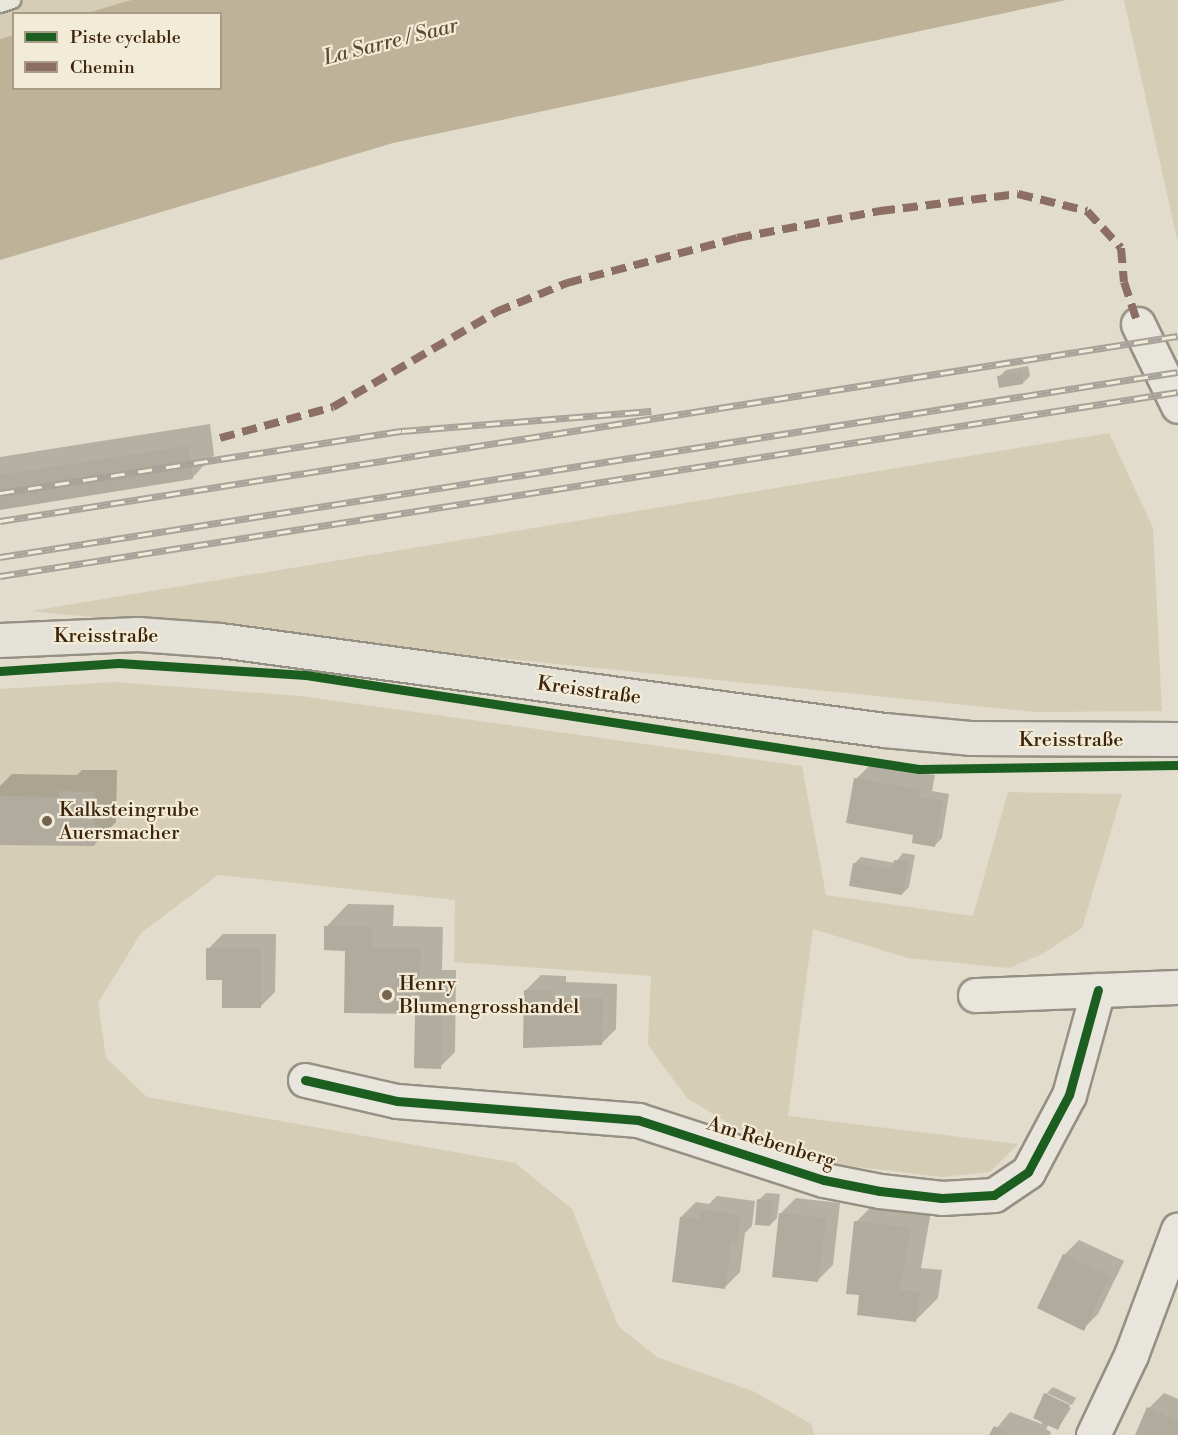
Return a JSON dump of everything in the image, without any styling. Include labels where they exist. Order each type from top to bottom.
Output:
[{"type":"main road","name":"Kreisstraße","points":[[0,640],[138,634],[220,640],[884,730],[970,738],[1178,740]]},
{"type":"street","points":[[1138,324],[1178,406]]},
{"type":"street","points":[[975,995],[1178,987]]},
{"type":"street","name":"Am Rebenberg","points":[[305,1080],[397,1101],[638,1120],[824,1180],[880,1191],[942,1198],[994,1195],[1028,1172],[1069,1095],[1098,990]]},
{"type":"street","points":[[1093,1435],[1131,1354],[1178,1229]]},
{"type":"lane","points":[[0,4],[12,0]]},
{"type":"shaded area","points":[[0,0],[131,0],[90,12],[12,12],[12,35],[0,39]]},
{"type":"shaded area","points":[[1124,0],[1178,0],[1178,243]]},
{"type":"shaded area","points":[[1109,433],[1153,528],[1162,711],[1035,712],[31,611]]},
{"type":"shaded area","points":[[115,682],[300,696],[802,766],[826,895],[973,916],[1008,792],[1122,794],[1082,928],[1042,954],[1009,968],[908,958],[813,929],[788,1116],[1018,1144],[990,1172],[942,1177],[824,1163],[738,1129],[687,1098],[648,1045],[651,976],[454,962],[455,900],[218,875],[141,933],[98,1003],[106,1058],[147,1097],[515,1163],[572,1209],[618,1326],[657,1357],[755,1392],[811,1424],[815,1435],[0,1435],[0,689]]},
{"type":"water","name":"La Sarre / Saar","points":[[131,0],[1066,0],[393,143],[0,260],[0,39],[12,35],[12,90],[222,90],[222,12],[90,12]]},
{"type":"building","points":[[1022,372],[1023,384],[999,388],[997,376]]},
{"type":"building","points":[[188,446],[193,479],[0,510],[0,475]]},
{"type":"building","points":[[854,778],[921,790],[920,797],[943,801],[935,847],[912,843],[913,835],[846,823]]},
{"type":"building","name":"Kalksteingrube Auersmacher","points":[[59,791],[95,792],[94,846],[0,845],[0,796],[59,797]]},
{"type":"building","points":[[894,860],[909,862],[902,895],[849,886],[853,863],[892,870]]},
{"type":"building","points":[[324,926],[372,927],[372,947],[421,949],[420,984],[442,984],[441,1069],[414,1068],[415,1014],[344,1013],[345,951],[324,950]]},
{"type":"building","points":[[206,948],[261,949],[261,1008],[222,1008],[222,980],[206,980]]},
{"type":"building","points":[[524,990],[551,990],[551,997],[603,998],[602,1045],[523,1048]]},
{"type":"building","points":[[757,1199],[773,1201],[770,1226],[755,1225]]},
{"type":"building","points":[[700,1210],[740,1215],[738,1242],[731,1241],[725,1289],[672,1282],[680,1217],[699,1219]]},
{"type":"building","points":[[779,1213],[826,1218],[818,1282],[772,1277]]},
{"type":"building","points":[[854,1221],[911,1228],[899,1290],[920,1292],[916,1322],[857,1315],[859,1295],[846,1294]]},
{"type":"building","points":[[1063,1254],[1110,1276],[1084,1331],[1037,1308]]},
{"type":"building","points":[[1044,1393],[1070,1405],[1058,1430],[1033,1418]]},
{"type":"building","points":[[1147,1407],[1178,1421],[1178,1435],[1135,1435]]},
{"type":"building","points":[[994,1426],[1012,1435],[989,1435]]},
{"type":"railway","points":[[0,521],[1178,336]]},
{"type":"railway","points":[[0,557],[1178,372]]},
{"type":"railway","points":[[0,576],[1178,392]]},
{"type":"railway","points":[[0,493],[402,431],[651,411]]},
{"type":"marked path","points":[[220,438],[333,407],[496,312],[567,283],[737,238],[880,211],[1018,194],[1087,211],[1121,248],[1124,282],[1138,324]]},
{"type":"cycle path","points":[[0,671],[119,663],[306,675],[919,769],[1178,765]]},
{"type":"cycle path","points":[[305,1080],[397,1101],[638,1120],[824,1180],[880,1191],[942,1198],[994,1195],[1028,1172],[1069,1095],[1098,990]]},
{"type":"place","name":"Kalksteingrube Auersmacher","points":[[47,821]]},
{"type":"place","name":"Henry Blumengrosshandel","points":[[387,995]]}]
